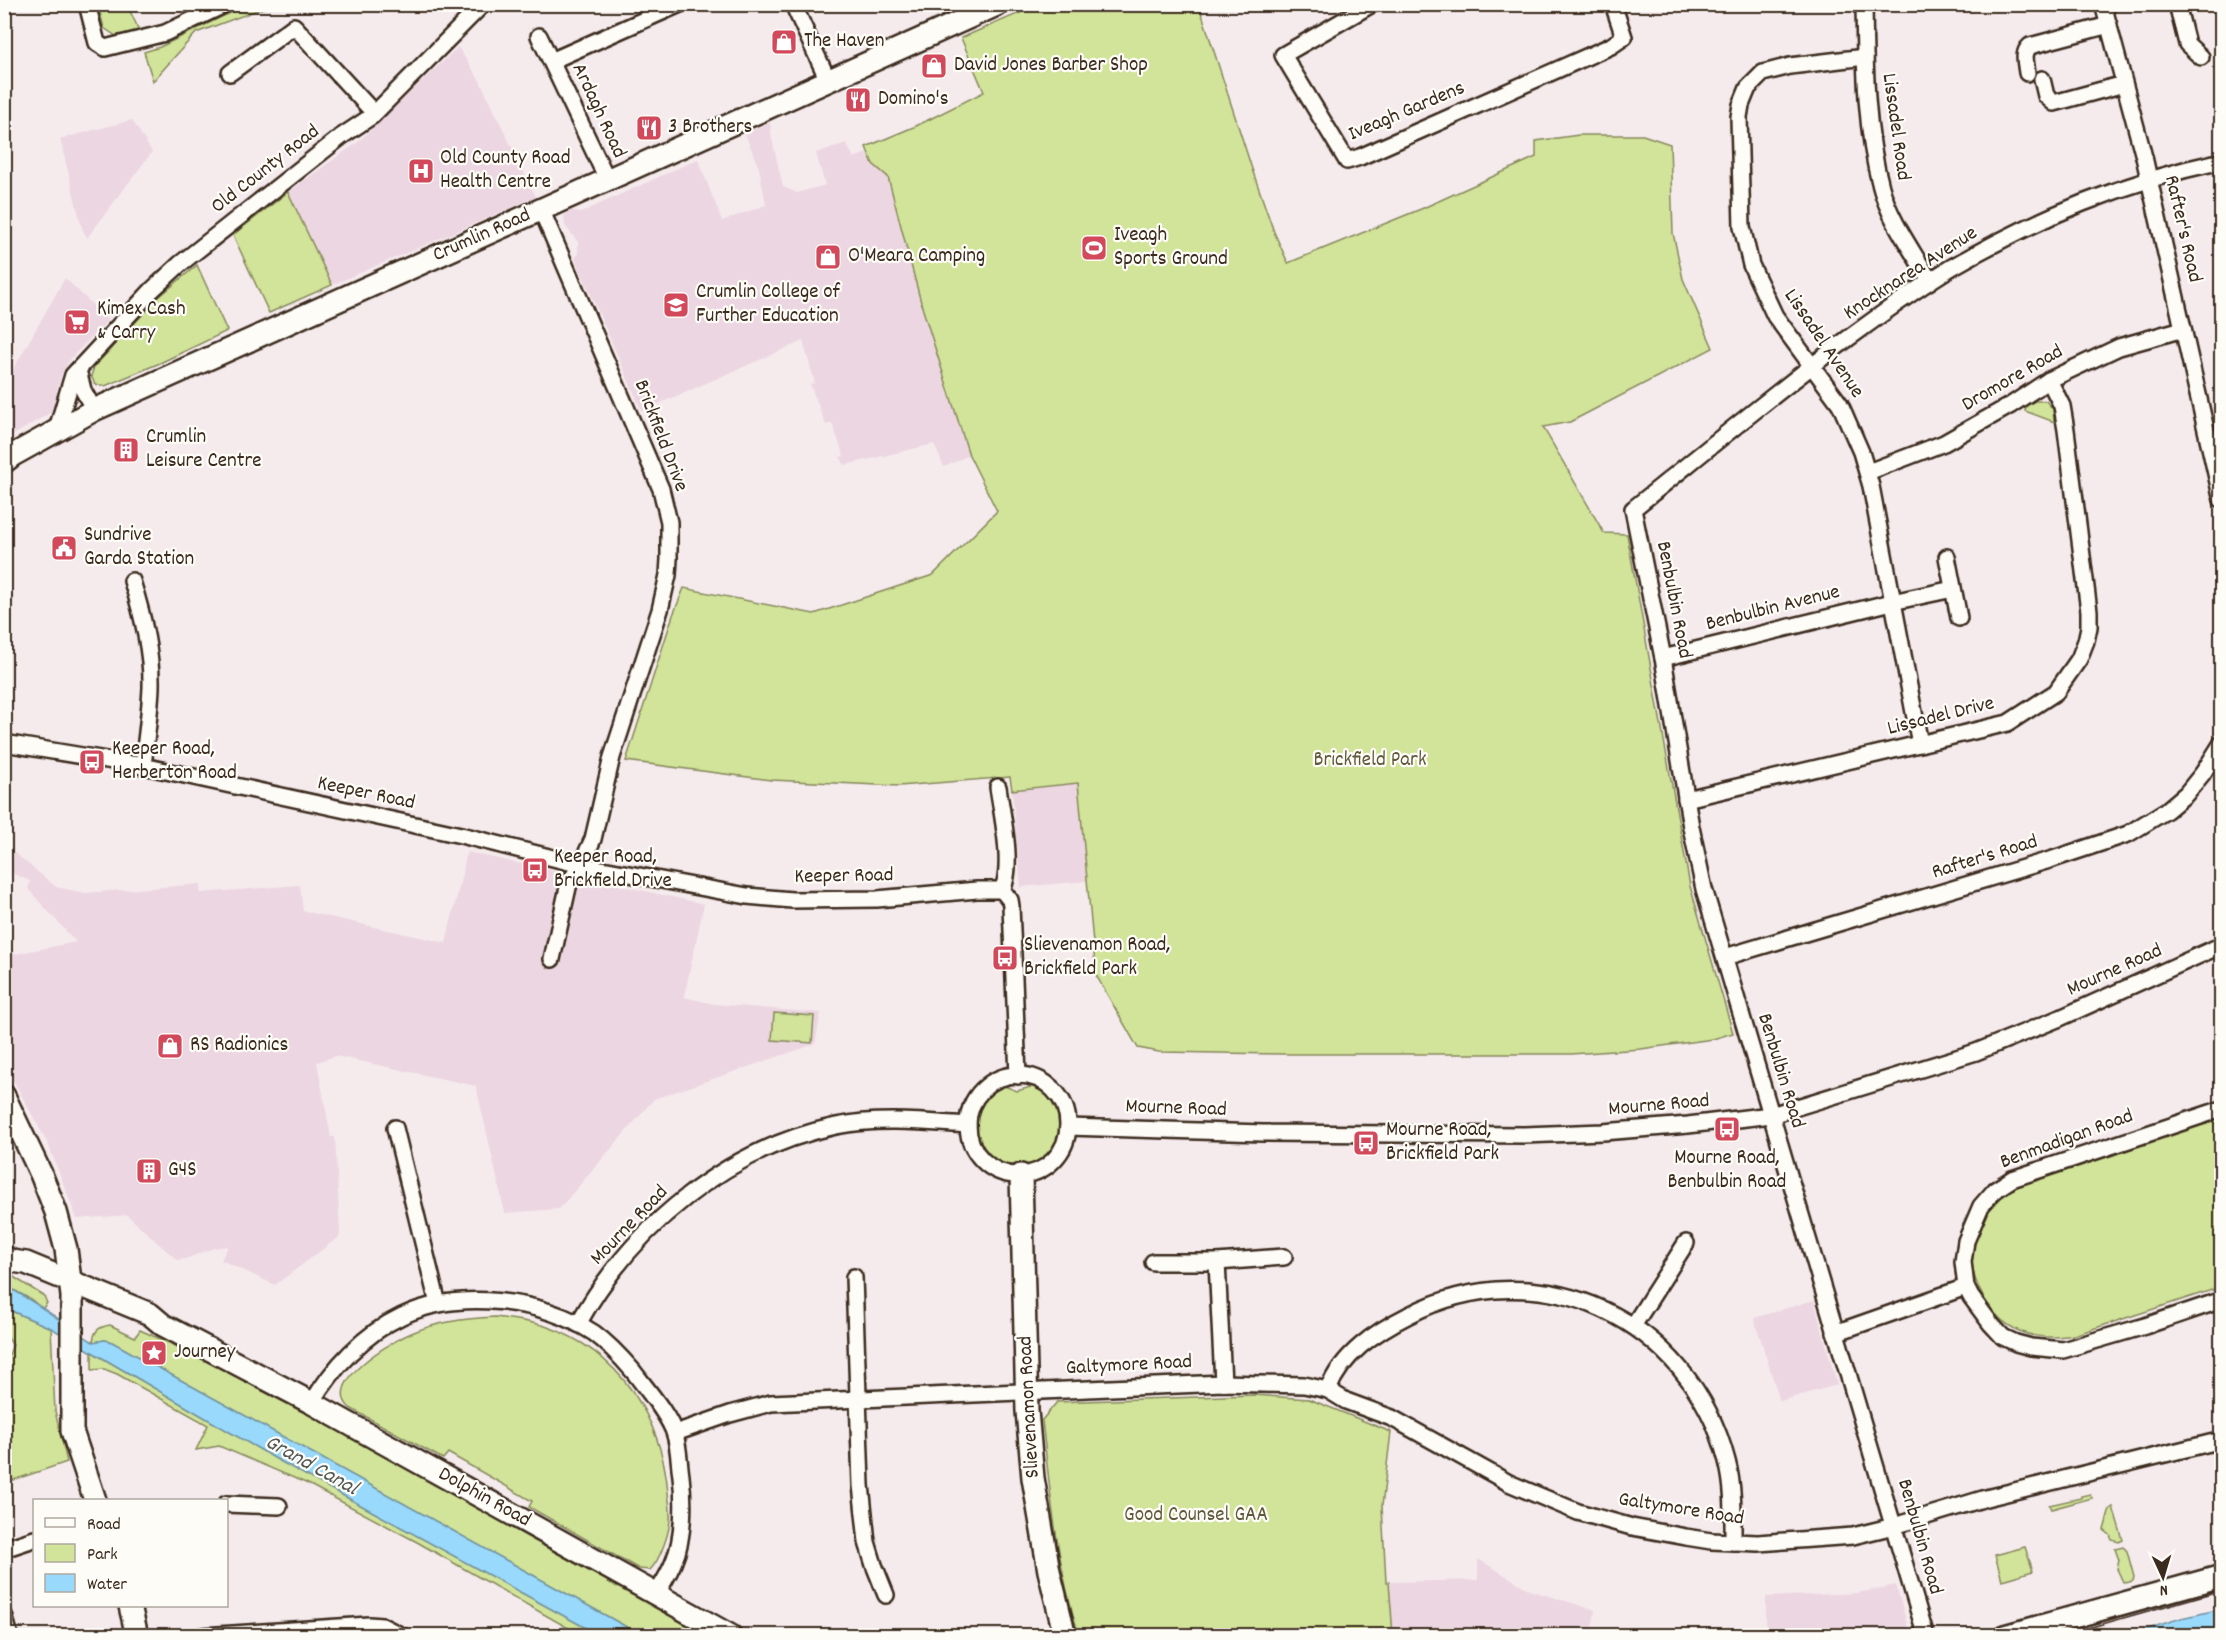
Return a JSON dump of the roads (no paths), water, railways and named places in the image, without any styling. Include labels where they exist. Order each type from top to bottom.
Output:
[{"type":"main road","name":"Crumlin Road","points":[[7,456],[94,410],[998,5]]},
{"type":"main road","points":[[4,1096],[41,1174],[56,1212],[72,1298],[72,1431],[95,1499]]},
{"type":"main road","name":"Slievenamon Road","points":[[1021,1175],[1026,1393],[1033,1478],[1050,1571],[1065,1635]]},
{"type":"main road","name":"Dolphin Road","points":[[8,1259],[20,1271],[72,1298],[150,1314],[163,1325],[312,1403],[731,1635]]},
{"type":"main road","points":[[2005,1635],[2222,1576]]},
{"type":"main road","points":[[130,1607],[137,1635]]},
{"type":"street","points":[[87,4],[97,43],[105,48],[165,33],[226,4]]},
{"type":"street","name":"Old County Road","points":[[57,429],[69,386],[78,370],[152,290],[180,264],[374,113],[483,4]]},
{"type":"street","name":"Ardagh Road","points":[[551,61],[680,4]]},
{"type":"street","points":[[793,4],[828,80]]},
{"type":"street","name":"Iveagh Gardens","points":[[1372,4],[1283,55],[1347,160],[1360,157],[1611,46],[1624,37],[1613,4]]},
{"type":"street","name":"Lissadel Road","points":[[1864,4],[1865,57],[1871,134],[1881,189],[1899,228],[1930,281]]},
{"type":"street","name":"Rafter's Road","points":[[2103,4],[2149,178],[2222,500]]},
{"type":"street","points":[[2177,4],[2187,44],[2201,57]]},
{"type":"street","points":[[2027,73],[2025,55],[2030,46],[2109,25]]},
{"type":"street","points":[[230,73],[294,26],[374,113]]},
{"type":"street","name":"Ardagh Road","points":[[539,36],[607,179]]},
{"type":"street","name":"Lissadel Avenue","points":[[1865,57],[1770,69],[1755,80],[1741,105],[1739,117],[1742,227],[1751,265],[1775,316],[1846,416],[1868,472],[1920,744]]},
{"type":"street","points":[[2042,79],[2046,96],[2054,103],[2124,84]]},
{"type":"street","name":"Knocknarea Avenue","points":[[1633,509],[1812,366],[1930,281],[2037,222],[2075,205],[2149,178],[2222,161]]},
{"type":"street","name":"Brickfield Drive","points":[[541,209],[650,459],[661,489],[669,522],[668,575],[660,610],[612,757],[593,839],[581,865]]},
{"type":"street","name":"Dromore Road","points":[[1868,472],[1944,443],[2011,405],[2049,380],[2119,347],[2182,329]]},
{"type":"street","points":[[78,370],[83,390],[94,410]]},
{"type":"street","name":"Lissadel Drive","points":[[1686,800],[1993,728],[2019,717],[2056,692],[2072,672],[2086,641],[2089,610],[2062,406],[2049,380]]},
{"type":"street","name":"Benbulbin Road","points":[[1633,509],[1663,658],[1686,800],[1704,889],[1926,1635]]},
{"type":"street","points":[[1947,557],[1959,618]]},
{"type":"street","points":[[132,581],[138,601],[151,685],[142,766]]},
{"type":"street","name":"Benbulbin Avenue","points":[[1663,658],[1953,589]]},
{"type":"street","name":"Keeper Road","points":[[4,743],[142,766],[461,835],[581,865],[747,896],[792,900],[877,899],[1002,890]]},
{"type":"street","name":"Rafter's Road","points":[[1725,957],[2128,834],[2167,810],[2186,794],[2222,743]]},
{"type":"street","points":[[998,787],[1007,877],[1002,890],[1010,900],[1011,906],[1017,1076]]},
{"type":"street","points":[[552,959],[570,883],[581,865]]},
{"type":"street","name":"Mourne Road","points":[[1068,1127],[1263,1133],[1524,1135],[1603,1132],[1771,1115],[1976,1052],[2060,1018],[2222,945]]},
{"type":"street","points":[[1017,1076],[1040,1080],[1058,1095],[1067,1116],[1068,1127],[1067,1137],[1057,1156],[1041,1170],[1021,1175],[1009,1174],[988,1165],[973,1147],[968,1125],[973,1104],[979,1094],[996,1081],[1017,1076]]},
{"type":"street","name":"Benmadigan Road","points":[[2222,1109],[2012,1179],[1995,1190],[1981,1206],[1966,1241],[1964,1262],[1966,1287],[1984,1316],[2004,1337],[2016,1343],[2051,1350],[2063,1350],[2088,1343],[2222,1300]]},
{"type":"street","name":"Mourne Road","points":[[578,1324],[611,1272],[659,1219],[713,1178],[772,1146],[837,1126],[877,1122],[968,1125]]},
{"type":"street","points":[[395,1128],[438,1304]]},
{"type":"street","points":[[1633,1326],[1686,1243]]},
{"type":"street","points":[[1153,1262],[1217,1262],[1284,1257]]},
{"type":"street","name":"Galtymore Road","points":[[1217,1262],[1223,1383]]},
{"type":"street","points":[[854,1277],[861,1485],[867,1542],[886,1595]]},
{"type":"street","points":[[1835,1333],[1966,1287]]},
{"type":"street","points":[[1328,1390],[1337,1369],[1363,1343],[1390,1325],[1440,1301],[1459,1295],[1486,1291],[1525,1289],[1558,1293],[1610,1313],[1633,1326],[1671,1357],[1691,1381],[1710,1414],[1723,1447],[1731,1481],[1733,1542]]},
{"type":"street","points":[[312,1403],[337,1365],[374,1334],[402,1316],[438,1304],[485,1300],[533,1308],[578,1324],[614,1349],[650,1392],[675,1433],[683,1489],[681,1526],[675,1560],[657,1593]]},
{"type":"street","name":"Galtymore Road","points":[[675,1433],[771,1403],[857,1397],[1026,1393],[1223,1383],[1283,1383],[1328,1390],[1346,1401],[1401,1423],[1524,1491],[1578,1512],[1632,1527],[1702,1540],[1781,1543],[1853,1536],[1986,1498],[2222,1440]]},
{"type":"street","points":[[228,1504],[279,1506]]},
{"type":"street","points":[[4,1549],[33,1539]]},
{"type":"street","points":[[4,1615],[10,1635]]},
{"type":"street","points":[[202,1635],[369,1625],[382,1626],[402,1635]]},
{"type":"water","name":"Grand Canal","points":[[4,1285],[93,1342],[105,1340],[112,1342],[641,1635],[599,1635],[278,1460],[51,1328],[5,1308]]},
{"type":"water","points":[[2221,1609],[2221,1635],[2129,1635],[2178,1619]]},
{"type":"tram line","points":[[2060,1636],[2222,1590]]},
{"type":"place","name":"The Haven","points":[[784,42]]},
{"type":"place","name":"David Jones Barber Shop","points":[[934,66]]},
{"type":"place","name":"Domino's","points":[[858,100]]},
{"type":"place","name":"3 Brothers","points":[[649,128]]},
{"type":"place","name":"Old County Road Health Centre","points":[[421,171]]},
{"type":"place","name":"Iveagh Sports Ground","points":[[1094,248]]},
{"type":"place","name":"O'Meara Camping","points":[[828,257]]},
{"type":"place","name":"Crumlin College of Further Education","points":[[676,305]]},
{"type":"place","name":"Kimex Cash & Carry","points":[[77,322]]},
{"type":"place","name":"Crumlin Leisure Centre","points":[[126,450]]},
{"type":"place","name":"Sundrive Garda Station","points":[[64,548]]},
{"type":"place","name":"Keeper Road, Herberton Road","points":[[92,762]]},
{"type":"place","name":"Keeper Road, Brickfield Drive","points":[[535,870]]},
{"type":"place","name":"Slievenamon Road, Brickfield Park","points":[[1005,958]]},
{"type":"place","name":"RS Radionics","points":[[170,1046]]},
{"type":"place","name":"Mourne Road, Benbulbin Road","points":[[1727,1129]]},
{"type":"place","name":"Mourne Road, Brickfield Park","points":[[1366,1143]]},
{"type":"place","name":"G4S","points":[[149,1171]]},
{"type":"place","name":"Journey","points":[[154,1353]]},
{"type":"park label","name":"Brickfield Park","points":[[1370,761]]},
{"type":"park label","name":"Good Counsel GAA","points":[[1196,1516]]}]
